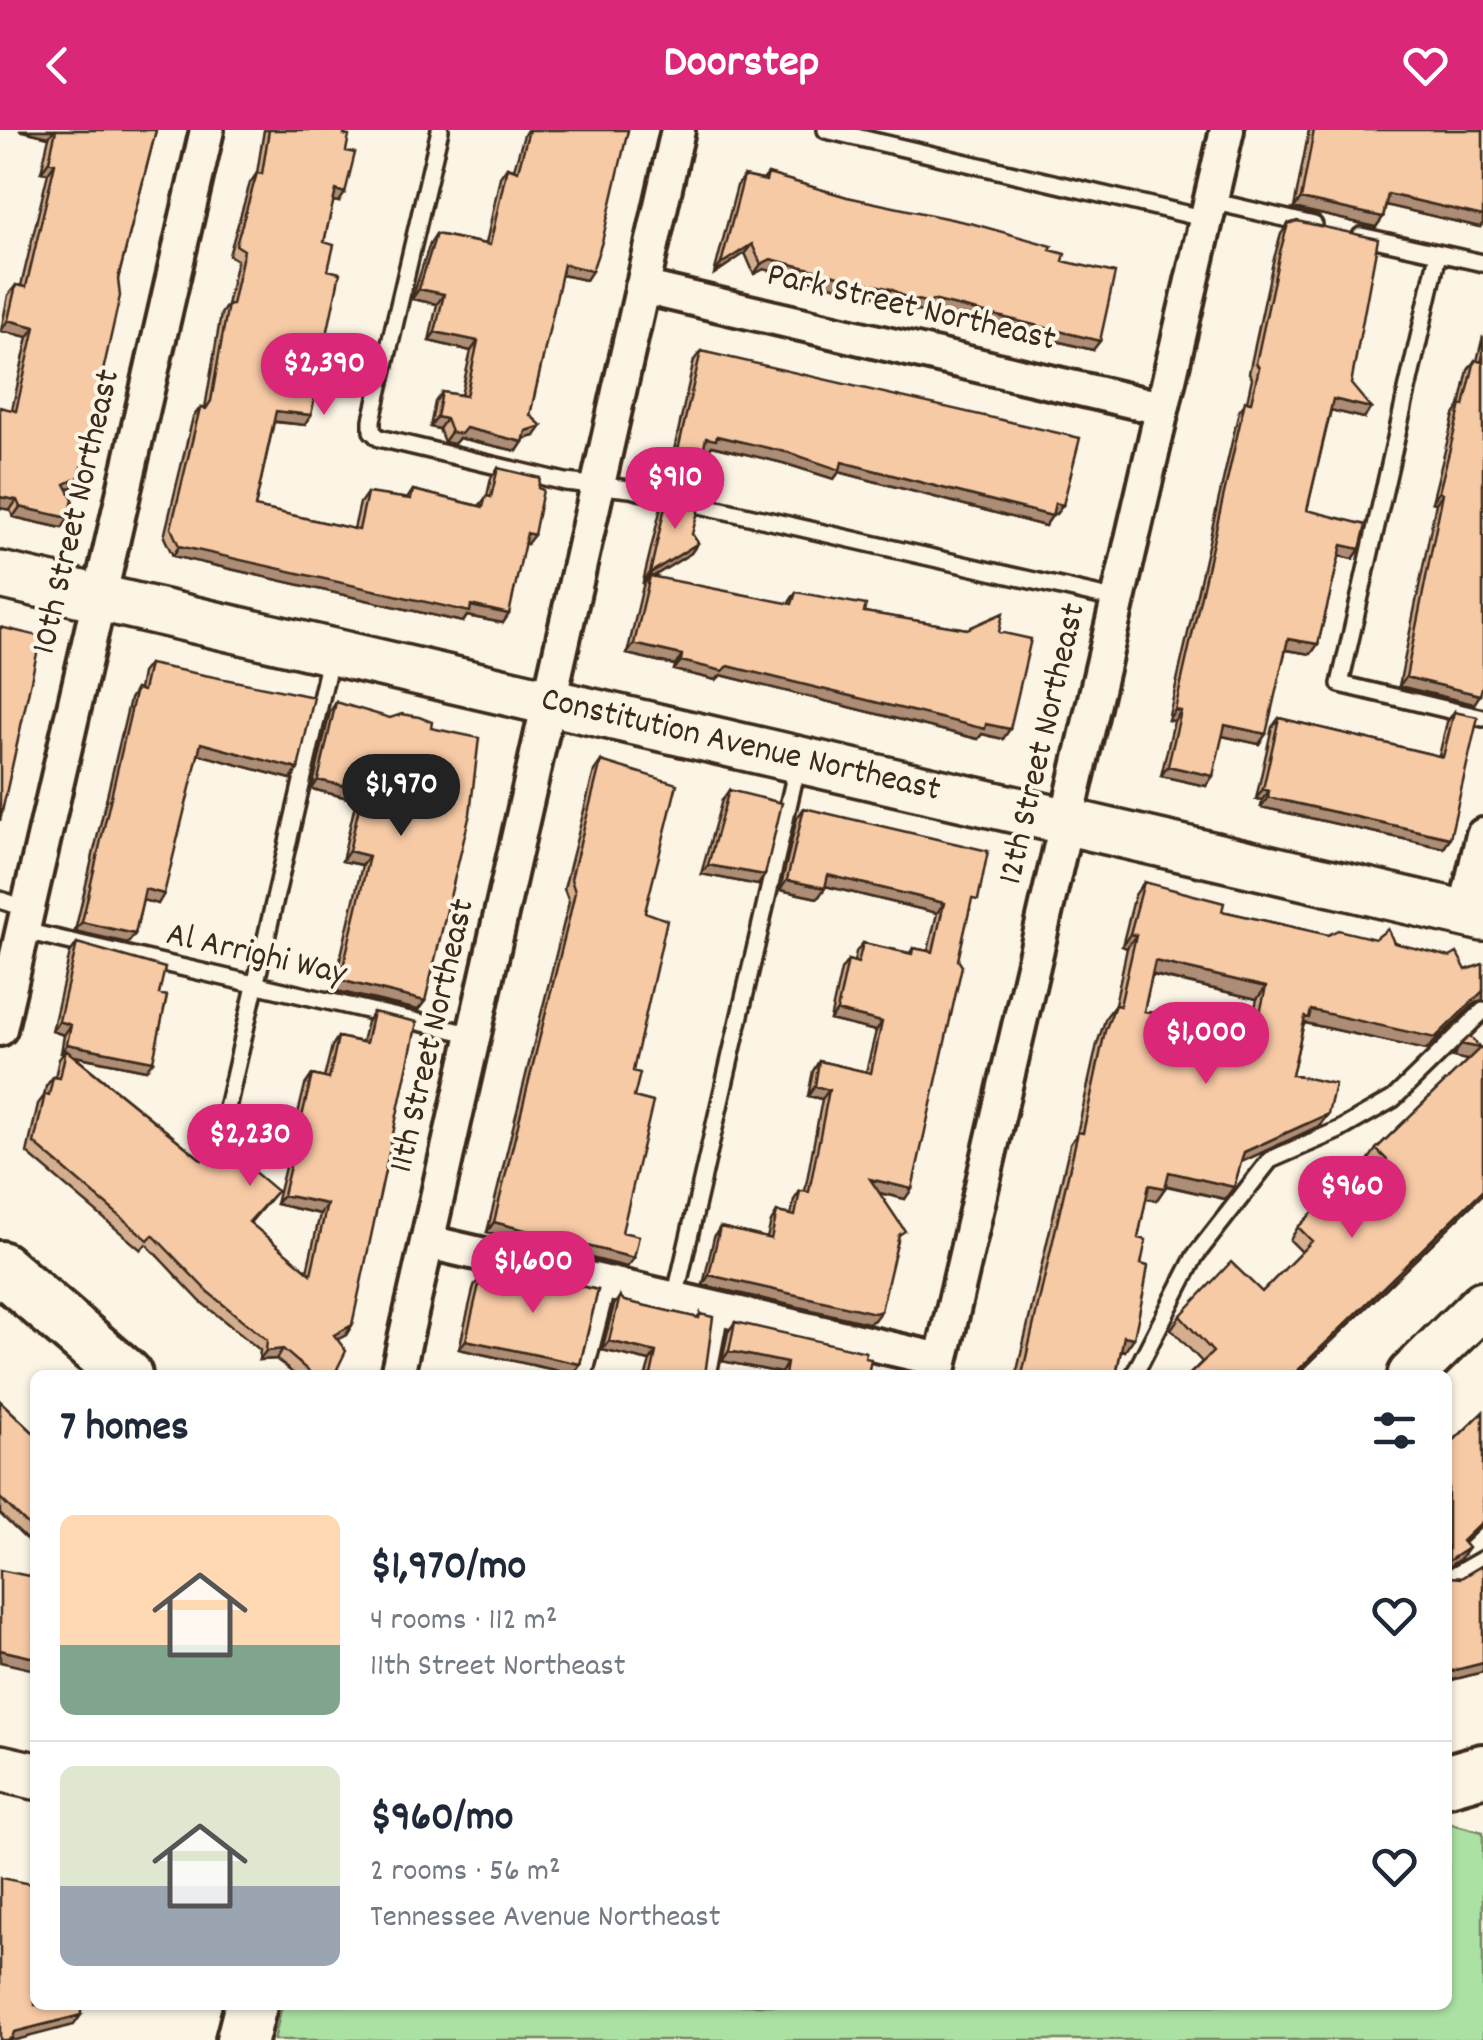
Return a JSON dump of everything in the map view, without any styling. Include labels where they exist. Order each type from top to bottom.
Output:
[{"type":"main road","name":"Constitution Avenue Northeast","points":[[0,575],[1474,915]]},
{"type":"main road","points":[[0,1267],[120,1370]]},
{"type":"main road","points":[[1416,1370],[1483,1304]]},
{"type":"main road","points":[[0,1768],[30,1775]]},
{"type":"main road","points":[[1452,1779],[1483,1770]]},
{"type":"main road","points":[[1452,1800],[1483,1807]]},
{"type":"main road","points":[[242,2040],[250,2010]]},
{"type":"street","name":"10th Street Northeast","points":[[0,1029],[18,913],[99,598],[207,130]]},
{"type":"street","name":"11th Street Northeast","points":[[398,1370],[678,130]]},
{"type":"street","name":"12th Street Northeast","points":[[940,1368],[1227,130]]},
{"type":"street","name":"Park Street Northeast","points":[[642,287],[1162,408]]},
{"type":"street","points":[[1474,915],[1483,835]]},
{"type":"street","points":[[428,1242],[721,1308],[940,1368]]},
{"type":"lane","points":[[440,130],[372,431],[385,440],[596,488],[630,489],[1118,600]]},
{"type":"lane","points":[[826,130],[1209,210],[1324,227]]},
{"type":"lane","points":[[1343,232],[1483,264]]},
{"type":"lane","points":[[1438,254],[1340,684],[1483,718]]},
{"type":"lane","points":[[228,1108],[332,651]]},
{"type":"lane","points":[[675,1298],[800,758]]},
{"type":"lane","name":"Al Arrighi Way","points":[[18,913],[256,987],[475,1036]]},
{"type":"lane","points":[[1137,1370],[1196,1256],[1270,1160],[1366,1116],[1393,1099],[1483,1012]]},
{"type":"lane","points":[[585,1370],[608,1282]]},
{"type":"lane","points":[[709,1370],[721,1308]]},
{"type":"lane","points":[[1452,1577],[1483,1558]]},
{"type":"green space","points":[[1452,1824],[1483,1832],[1483,2040],[274,2040],[281,2010],[1452,2010]]},
{"type":"building","points":[[56,130],[156,130],[118,279],[120,296],[79,477],[65,484],[73,499],[69,518],[20,507],[17,500],[0,497],[0,407],[16,411],[35,327],[8,320],[16,285],[26,287],[55,163],[49,161]]},
{"type":"building","points":[[269,130],[345,130],[344,135],[349,136],[346,151],[355,153],[345,193],[336,190],[324,242],[334,245],[328,270],[340,273],[326,340],[347,345],[340,378],[320,373],[311,415],[276,411],[255,507],[359,530],[367,493],[411,499],[413,490],[483,507],[486,496],[491,497],[498,468],[540,478],[538,488],[543,490],[534,535],[527,533],[509,614],[471,605],[470,612],[179,546],[171,528],[200,408],[206,409],[211,401],[228,304],[232,305],[244,250],[236,245],[257,173],[262,174]]},
{"type":"building","points":[[529,130],[628,130],[592,271],[564,264],[530,415],[542,426],[526,431],[523,442],[466,428],[461,434],[451,432],[446,419],[437,417],[442,392],[466,396],[478,341],[435,332],[444,294],[419,289],[436,234],[490,245],[507,167],[518,171]]},
{"type":"building","points":[[1314,130],[1483,130],[1483,216],[1388,194],[1383,217],[1301,199]]},
{"type":"building","points":[[768,174],[1052,246],[1050,250],[1065,254],[1063,261],[1115,273],[1100,341],[933,300],[929,303],[891,289],[771,259],[761,264],[752,244],[721,264],[744,176],[766,181]]},
{"type":"building","points":[[1297,221],[1378,239],[1351,384],[1371,408],[1333,399],[1307,510],[1366,525],[1360,549],[1342,545],[1318,644],[1288,639],[1266,734],[1225,725],[1213,776],[1168,766],[1181,711],[1175,710],[1245,401],[1251,402],[1259,368],[1256,363],[1280,252],[1288,224]]},
{"type":"building","points":[[701,351],[1080,438],[1063,505],[1055,503],[1052,516],[842,462],[840,470],[790,453],[717,436],[716,440],[706,438],[697,481],[672,476]]},
{"type":"building","points":[[1483,355],[1480,695],[1406,677],[1443,493],[1439,492],[1475,360],[1481,362]]},
{"type":"building","points":[[667,498],[699,508],[692,534],[698,543],[650,573]]},
{"type":"building","points":[[650,576],[792,604],[796,592],[866,605],[864,612],[967,629],[1003,613],[999,632],[1031,639],[1010,729],[986,724],[985,729],[728,666],[723,671],[681,661],[682,655],[634,644]]},
{"type":"building","points":[[0,627],[38,636],[40,640],[0,821]]},
{"type":"building","points":[[149,664],[314,697],[298,769],[201,743],[164,894],[145,889],[135,934],[82,922],[136,689],[143,691]]},
{"type":"building","points":[[336,702],[390,718],[402,714],[419,717],[432,722],[431,728],[479,738],[470,814],[425,1001],[340,980],[369,856],[349,851],[363,790],[318,780]]},
{"type":"building","points":[[1454,712],[1478,717],[1450,838],[1268,797],[1269,791],[1263,789],[1279,718],[1443,757]]},
{"type":"building","points":[[601,761],[677,784],[645,912],[667,920],[633,1071],[640,1073],[634,1097],[653,1102],[622,1232],[639,1236],[634,1258],[494,1222],[568,923],[575,892],[571,879]]},
{"type":"building","points":[[729,790],[782,803],[765,875],[708,865]]},
{"type":"building","points":[[804,808],[988,851],[978,900],[972,899],[958,960],[962,966],[912,1189],[870,1179],[905,1231],[899,1235],[881,1311],[875,1313],[709,1275],[720,1227],[771,1239],[777,1212],[795,1216],[800,1191],[809,1192],[829,1090],[815,1086],[819,1061],[871,1073],[882,1022],[837,1011],[848,960],[858,963],[863,943],[912,954],[913,948],[933,952],[944,903],[828,875],[825,888],[787,880]]},
{"type":"building","points":[[1144,882],[1224,903],[1222,911],[1328,935],[1338,930],[1375,939],[1388,929],[1394,943],[1450,957],[1457,953],[1466,970],[1483,964],[1483,991],[1435,1038],[1311,1010],[1309,1018],[1305,1017],[1292,1075],[1335,1084],[1328,1114],[1244,1152],[1234,1187],[1169,1172],[1165,1188],[1149,1185],[1138,1238],[1146,1240],[1141,1264],[1148,1266],[1144,1290],[1134,1338],[1124,1336],[1117,1370],[1023,1370],[1078,1132],[1083,1133],[1105,1031],[1115,1005],[1120,1006],[1136,935],[1130,934]],"holes":[[[1155,961],[1266,987],[1255,1035],[1144,1011]]]},
{"type":"building","points":[[77,943],[165,968],[159,994],[167,996],[153,1061],[67,1044],[71,1025],[59,1021]]},
{"type":"building","points":[[373,1012],[417,1022],[352,1325],[334,1335],[346,1351],[337,1370],[307,1370],[283,1349],[266,1351],[267,1340],[208,1292],[153,1235],[148,1240],[34,1143],[45,1094],[49,1095],[53,1077],[60,1078],[66,1050],[202,1160],[219,1142],[277,1191],[249,1222],[311,1274],[327,1204],[283,1195],[312,1075],[329,1079],[338,1037],[366,1043]]},
{"type":"building","points":[[1470,1036],[1483,1051],[1483,1190],[1298,1370],[1194,1370],[1213,1352],[1180,1316],[1231,1262],[1262,1292],[1312,1241],[1298,1227],[1329,1196],[1339,1206],[1387,1160],[1376,1149],[1480,1048],[1461,1044]]},
{"type":"building","points":[[489,1270],[598,1290],[580,1364],[466,1340],[481,1276],[487,1277]]},
{"type":"building","points":[[620,1296],[624,1301],[699,1318],[700,1314],[713,1317],[706,1370],[652,1370],[656,1352],[609,1341]]},
{"type":"building","points":[[735,1322],[866,1352],[865,1358],[871,1359],[869,1370],[786,1370],[787,1363],[729,1351]]},
{"type":"building","points":[[0,1401],[30,1429],[30,1527],[0,1498]]},
{"type":"building","points":[[1483,1412],[1483,1521],[1462,1541],[1468,1548],[1452,1558],[1452,1442]]},
{"type":"building","points":[[1483,1565],[1483,1663],[1452,1671],[1452,1577],[1461,1578]]},
{"type":"building","points":[[0,1570],[29,1576],[30,1657],[0,1650]]},
{"type":"building","points":[[0,1876],[30,1884],[30,2010],[81,2010],[81,2015],[14,2032],[12,2038],[0,2040]]}]
